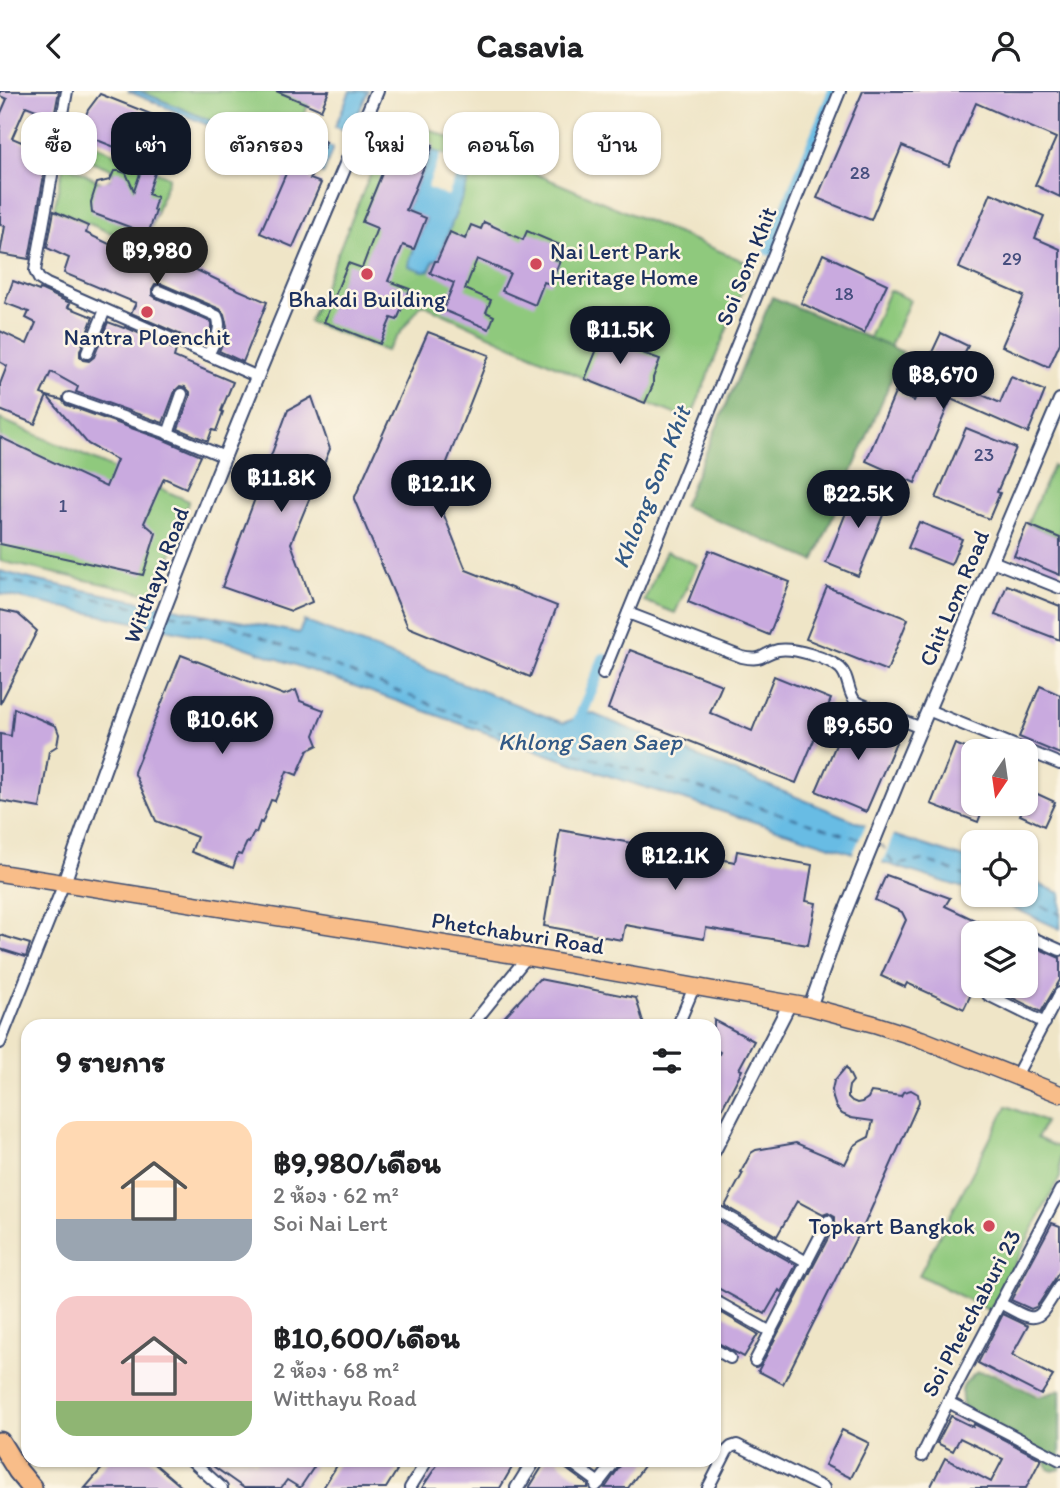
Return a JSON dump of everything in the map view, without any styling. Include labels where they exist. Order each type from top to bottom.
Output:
[{"type":"highway","points":[[0,1442],[32,1488]]},
{"type":"main road","name":"Phetchaburi Road","points":[[0,873],[527,957],[810,1007],[898,1031],[1060,1094]]},
{"type":"main road","name":"Phetchaburi Road","points":[[1018,1077],[1036,1076],[1060,1084]]},
{"type":"street","points":[[67,91],[35,271],[39,279],[258,377]]},
{"type":"street","name":"Witthayu Road","points":[[64,883],[97,786],[225,457],[377,91]]},
{"type":"street","name":"Soi Som Khit","points":[[603,674],[840,91]]},
{"type":"street","points":[[159,291],[217,316],[220,329],[208,355]]},
{"type":"street","points":[[87,353],[105,310]]},
{"type":"street","points":[[168,434],[182,394]]},
{"type":"street","points":[[69,398],[225,457]]},
{"type":"street","name":"Chit Lom Road","points":[[810,1007],[838,929],[906,762],[1060,400]]},
{"type":"street","points":[[992,561],[1060,588]]},
{"type":"street","points":[[628,613],[753,660],[776,650],[813,655],[841,669],[856,702],[921,728]]},
{"type":"street","points":[[928,711],[1060,764]]},
{"type":"street","points":[[0,1043],[64,883]]},
{"type":"street","points":[[1038,940],[1060,950]]},
{"type":"street","points":[[476,1019],[527,957]]},
{"type":"street","points":[[680,1019],[694,986]]},
{"type":"street","points":[[1018,1077],[1060,993]]},
{"type":"street","points":[[994,998],[1045,1023]]},
{"type":"street","points":[[721,1137],[790,1003]]},
{"type":"street","points":[[0,1008],[12,1012]]},
{"type":"street","name":"Soi Phetchaburi 23","points":[[922,1456],[1060,1191]]},
{"type":"street","points":[[721,1213],[807,1262]]},
{"type":"street","points":[[755,1361],[828,1221]]},
{"type":"street","points":[[1000,1303],[1024,1316],[1037,1317],[1060,1285]]},
{"type":"street","points":[[721,1307],[771,1332]]},
{"type":"street","points":[[721,1353],[730,1358]]},
{"type":"street","points":[[948,1402],[1060,1460]]},
{"type":"street","points":[[721,1463],[727,1451],[737,1445],[824,1488]]},
{"type":"street","points":[[199,1467],[222,1488]]},
{"type":"street","points":[[410,1488],[423,1467]]},
{"type":"street","points":[[517,1488],[530,1467]]},
{"type":"street","points":[[576,1467],[597,1485],[611,1467]]},
{"type":"street","points":[[708,1488],[719,1467]]},
{"type":"green space","points":[[139,91],[314,91],[305,112],[205,112],[205,118]]},
{"type":"green space","points":[[429,129],[443,135],[443,175],[538,175],[753,265],[690,420],[585,379],[422,304],[386,351],[309,322],[370,175],[429,175]]},
{"type":"green space","points":[[97,146],[111,152],[111,169],[97,163]]},
{"type":"green space","points":[[61,175],[87,175],[104,184],[113,177],[169,177],[144,247],[54,209]]},
{"type":"green space","points":[[889,290],[910,300],[889,349],[868,340]]},
{"type":"green space","points":[[772,297],[903,352],[814,561],[683,506]]},
{"type":"green space","points":[[0,419],[189,501],[157,596],[0,561]]},
{"type":"green space","points":[[1053,466],[1060,470],[1060,538],[1027,524]]},
{"type":"green space","points":[[666,551],[697,565],[675,613],[644,601]]},
{"type":"green space","name":"Topkart Bangkok","points":[[1007,1106],[1045,1122],[1037,1138],[1060,1148],[1060,1177],[990,1311],[919,1275]]},
{"type":"green space","points":[[977,1372],[994,1374],[1039,1397],[1060,1390],[1060,1469],[1048,1469],[1045,1459],[1029,1446],[963,1406],[963,1386]]},
{"type":"water","points":[[128,91],[139,91],[189,112],[177,112]]},
{"type":"water","points":[[350,91],[368,91],[359,112],[342,112],[342,130],[335,127]]},
{"type":"water","points":[[191,113],[205,119],[205,124],[191,118]]},
{"type":"water","points":[[328,146],[333,148],[328,161]]},
{"type":"water","points":[[431,150],[443,155],[443,175],[471,175],[438,259],[434,260],[429,270],[423,271],[409,266],[426,219],[406,210],[421,175],[429,175]]},
{"type":"water","name":"Khlong Saen Saep","points":[[0,571],[299,633],[304,621],[563,723],[591,713],[877,830],[961,857],[961,887],[600,773],[233,643],[0,594]]},
{"type":"water","points":[[1038,884],[1060,893],[1060,929],[1012,907],[1038,907]]},
{"type":"pier","points":[[441,154],[443,155],[443,175],[457,175],[448,196],[427,188]]},
{"type":"pier","points":[[867,822],[895,832],[881,865],[852,856]]},
{"type":"building","points":[[0,91],[59,91],[55,112],[41,112],[26,106],[21,112],[12,138],[21,142],[21,175],[44,175],[29,259],[0,254],[5,226],[0,225],[0,115],[7,99],[0,96]]},
{"type":"building","points":[[276,91],[329,91],[321,110]]},
{"type":"building","points":[[863,91],[1060,91],[1060,197],[1035,185],[1056,138],[976,103],[949,166],[902,146],[871,220],[817,198]]},
{"type":"building","points":[[100,94],[146,112],[111,112],[111,146],[97,140],[97,112],[87,112]]},
{"type":"building","points":[[112,175],[127,175],[134,191],[140,175],[154,175],[148,194],[157,197],[153,210],[156,211],[148,234],[92,213],[91,202],[97,183],[110,180]]},
{"type":"building","points":[[285,175],[312,175],[310,179],[321,183],[293,247],[260,233]]},
{"type":"building","name":"Bhakdi Building","points":[[381,175],[421,175],[406,210],[426,218],[414,249],[403,245],[388,281],[410,289],[397,320],[391,318],[380,344],[324,322],[348,263],[362,268],[377,228],[362,222]]},
{"type":"building","points":[[991,193],[1044,216],[1035,238],[1060,249],[1060,343],[1049,367],[1002,346],[1024,296],[959,268]]},
{"type":"building","points":[[54,211],[88,226],[86,233],[153,265],[159,252],[267,302],[243,362],[219,351],[227,326],[220,309],[162,284],[155,284],[152,289],[152,295],[156,298],[211,322],[204,345],[131,313],[136,303],[64,273],[69,258],[47,248]]},
{"type":"building","name":"Nai Lert Park Heritage Home","points":[[484,222],[523,240],[527,231],[560,245],[554,259],[560,261],[550,284],[544,282],[535,305],[502,291],[510,273],[477,259],[465,289],[491,300],[486,312],[494,316],[489,329],[443,310],[454,283],[430,273],[450,232],[465,239],[471,225],[481,229]]},
{"type":"building","points":[[823,254],[887,284],[864,333],[801,303]]},
{"type":"building","points":[[13,281],[39,291],[40,289],[70,303],[68,307],[93,317],[80,351],[83,360],[89,361],[94,357],[108,322],[176,350],[174,357],[233,382],[216,431],[212,430],[208,441],[178,429],[190,396],[185,387],[180,386],[175,391],[163,423],[76,392],[78,387],[51,372],[41,394],[47,396],[35,424],[0,410],[0,384],[7,366],[0,362],[0,331],[27,344],[36,323],[26,318],[29,312],[5,303]]},
{"type":"building","points":[[587,326],[617,337],[634,350],[660,359],[645,403],[585,379],[597,349],[580,343]]},
{"type":"building","points":[[428,332],[489,355],[435,493],[466,570],[557,606],[530,677],[408,627],[354,499]]},
{"type":"building","points":[[941,333],[968,346],[962,358],[970,362],[960,385],[1000,403],[1011,377],[1045,391],[1028,433],[951,399],[915,483],[866,461],[895,393],[914,401],[931,364],[927,363]]},
{"type":"building","points":[[47,396],[201,456],[186,488],[164,478],[144,523],[156,533],[143,575],[0,544],[0,437],[106,487],[117,460],[88,444]]},
{"type":"building","points":[[312,397],[330,449],[291,543],[312,602],[291,611],[222,587],[288,410]]},
{"type":"building","points":[[966,428],[1016,448],[997,492],[1000,493],[989,519],[936,498]]},
{"type":"building","points":[[857,485],[890,498],[858,576],[826,563]]},
{"type":"building","points":[[919,522],[962,539],[951,565],[908,548]]},
{"type":"building","points":[[1027,524],[1060,538],[1060,575],[1014,556]]},
{"type":"building","points":[[709,550],[790,582],[769,635],[688,602]]},
{"type":"building","points":[[1007,585],[1060,606],[1060,640],[995,615]]},
{"type":"building","points":[[827,587],[908,619],[887,671],[806,639]]},
{"type":"building","points":[[0,610],[18,614],[37,631],[0,704]]},
{"type":"building","points":[[630,650],[722,685],[710,713],[752,731],[774,676],[831,699],[796,783],[608,709]]},
{"type":"building","points":[[181,655],[284,695],[296,690],[300,701],[324,710],[314,735],[318,745],[308,750],[297,775],[287,771],[275,801],[271,800],[262,823],[260,822],[241,855],[238,854],[233,868],[191,852],[197,837],[156,821],[134,772]]},
{"type":"building","points":[[1040,686],[1060,695],[1060,754],[1038,745],[1038,739],[1019,737]]},
{"type":"building","points":[[14,708],[56,726],[59,734],[57,746],[49,751],[40,808],[0,801],[0,734],[11,736]]},
{"type":"building","points":[[850,712],[900,733],[866,812],[816,791]]},
{"type":"building","points":[[955,744],[961,746],[961,815],[931,804]]},
{"type":"building","points":[[1038,794],[1055,802],[1044,826],[1022,816],[1038,816]]},
{"type":"building","points":[[962,816],[980,816],[978,822]]},
{"type":"building","points":[[560,830],[735,862],[737,851],[812,865],[806,901],[816,903],[808,945],[706,928],[704,939],[625,925],[622,940],[544,926]]},
{"type":"building","points":[[886,875],[950,898],[945,906],[977,921],[961,921],[961,998],[969,998],[964,1009],[907,983],[905,987],[881,976],[906,920],[902,912],[875,900]]},
{"type":"building","points":[[0,935],[30,944],[26,957],[0,949]]},
{"type":"building","points":[[1038,948],[1060,958],[1060,980],[1041,1012],[1013,998],[1038,998]]},
{"type":"building","points":[[539,979],[636,998],[642,1019],[502,1019]]},
{"type":"building","points":[[721,1024],[754,1041],[739,1069],[742,1070],[721,1110]]},
{"type":"building","points":[[846,1067],[853,1081],[848,1092],[852,1101],[862,1102],[871,1092],[901,1096],[903,1092],[911,1090],[918,1094],[919,1102],[860,1234],[783,1384],[758,1371],[835,1225],[835,1217],[828,1213],[823,1215],[797,1201],[777,1236],[725,1206],[751,1153],[756,1150],[796,1143],[845,1164],[854,1146],[869,1137],[873,1121],[842,1114],[833,1098],[834,1081]]},
{"type":"building","points":[[721,1222],[796,1265],[782,1292],[779,1290],[765,1314],[721,1290]]},
{"type":"building","points":[[1052,1223],[1060,1226],[1060,1271],[1040,1302],[1031,1309],[1011,1300]]},
{"type":"building","points":[[721,1314],[758,1334],[744,1357],[721,1345]]},
{"type":"building","points":[[1003,1314],[1028,1326],[1012,1355],[1053,1376],[1041,1395],[978,1363]]},
{"type":"building","points":[[951,1416],[973,1427],[974,1424],[1041,1459],[1026,1488],[930,1488],[945,1458],[991,1482],[1003,1459],[960,1438],[953,1451],[937,1443]]},
{"type":"building","points":[[842,1430],[869,1443],[851,1478],[825,1465]]},
{"type":"building","points":[[103,1467],[158,1467],[183,1488],[85,1488]]},
{"type":"building","points":[[214,1467],[314,1467],[300,1488],[287,1480],[281,1488],[244,1488]]},
{"type":"building","points":[[336,1467],[399,1467],[386,1488],[323,1488]]},
{"type":"building","points":[[436,1467],[512,1467],[500,1488],[422,1488]]},
{"type":"building","points":[[542,1467],[564,1467],[588,1485],[588,1488],[529,1488]]},
{"type":"building","points":[[619,1467],[643,1467],[628,1488],[605,1488]]},
{"type":"waterway","name":"Khlong Som Khit","points":[[770,250],[834,91]]},
{"type":"waterway","name":"Khlong Som Khit","points":[[575,730],[604,659]]},
{"type":"ferry route","points":[[0,579],[157,611]]},
{"type":"ferry route","points":[[169,614],[192,618],[209,615],[501,732],[699,788],[866,841]]},
{"type":"ferry route","points":[[878,845],[883,846],[894,865],[925,860],[961,874]]},
{"type":"ferry route","points":[[1038,905],[1060,914]]},
{"type":"place","name":"Nai Lert Park Heritage Home","points":[[536,264]]},
{"type":"place","name":"Bhakdi Building","points":[[367,274]]},
{"type":"place","name":"Nantra Ploenchit","points":[[147,312]]},
{"type":"place","name":"Topkart Bangkok","points":[[989,1226]]}]
